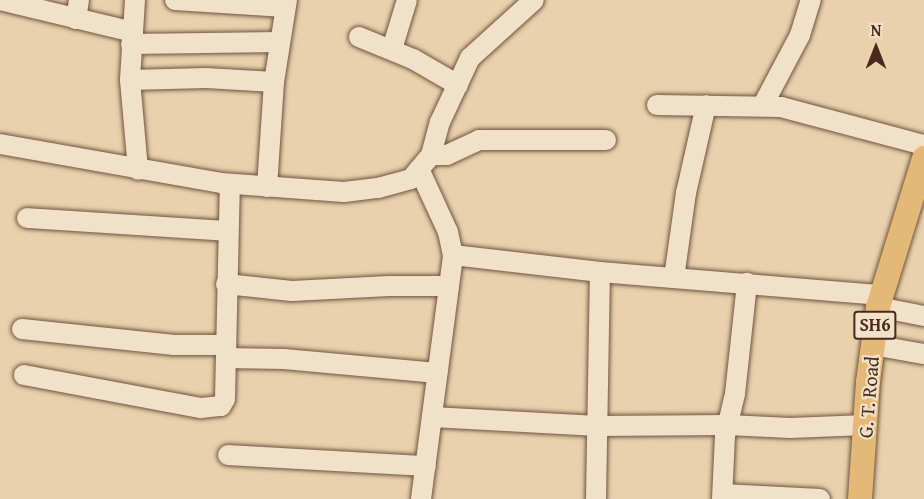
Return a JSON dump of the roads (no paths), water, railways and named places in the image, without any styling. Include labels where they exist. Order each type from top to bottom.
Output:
[{"type":"main road","name":"G. T. Road","points":[[860,499],[879,301],[924,158]]},
{"type":"street","points":[[0,0],[77,10],[132,38],[280,42]]},
{"type":"street","points":[[135,0],[130,80],[138,170]]},
{"type":"street","points":[[175,0],[286,4],[274,82],[267,187]]},
{"type":"street","points":[[392,49],[407,0]]},
{"type":"street","points":[[0,144],[138,170],[230,184],[344,192],[378,188],[411,179],[425,162],[440,122],[470,58],[534,0]]},
{"type":"street","points":[[763,105],[800,35],[811,0]]},
{"type":"street","points":[[359,37],[392,49],[458,85]]},
{"type":"street","points":[[130,80],[206,78],[274,82]]},
{"type":"street","points":[[657,105],[763,105],[819,116],[924,145]]},
{"type":"street","points":[[674,278],[686,193],[706,105]]},
{"type":"street","points":[[425,162],[447,155],[479,140],[606,140]]},
{"type":"street","points":[[421,499],[453,255],[425,162]]},
{"type":"street","points":[[24,375],[115,394],[201,408],[213,408],[220,405],[225,399],[230,184]]},
{"type":"street","points":[[27,218],[228,231]]},
{"type":"street","points":[[453,255],[600,272],[747,283],[879,301],[924,316]]},
{"type":"street","points":[[596,499],[600,272]]},
{"type":"street","points":[[747,283],[735,394],[728,425],[722,496],[820,499]]},
{"type":"street","points":[[226,284],[292,291],[389,286],[449,286]]},
{"type":"street","points":[[22,329],[295,360],[438,373]]},
{"type":"street","points":[[873,345],[924,354]]},
{"type":"street","points":[[432,417],[598,426],[728,425],[790,428],[866,425]]},
{"type":"street","points":[[228,455],[426,466]]}]
